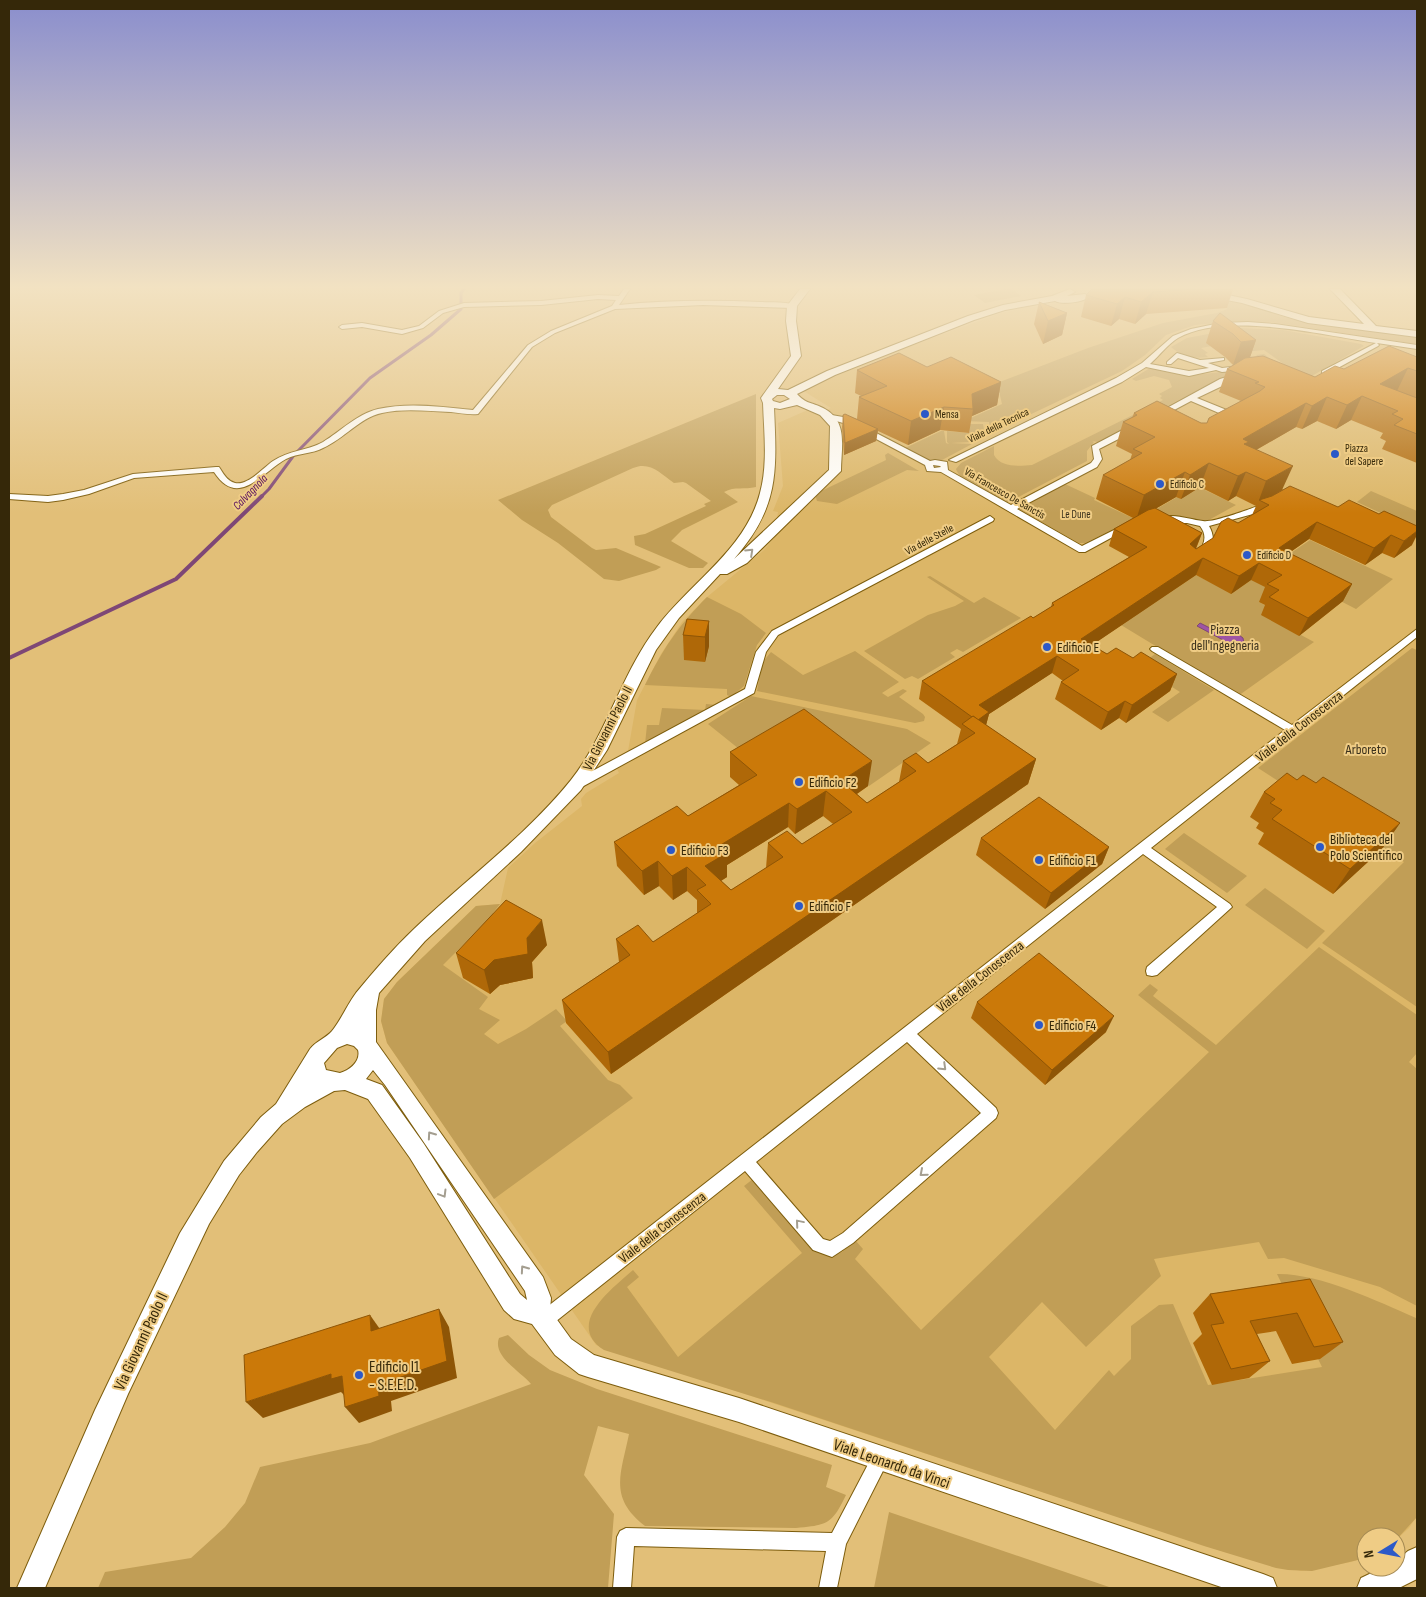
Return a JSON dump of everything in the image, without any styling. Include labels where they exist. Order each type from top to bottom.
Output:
[{"type":"street","points":[[9,498],[48,499],[63,497],[86,492],[133,476],[216,469],[223,480],[232,486],[237,486],[256,480],[268,468],[286,456],[318,448],[362,419],[379,411],[411,409],[475,412],[515,364]]},
{"type":"street","points":[[790,364],[769,398],[790,400],[829,416],[841,418],[906,454],[929,464],[932,470],[942,467]]},
{"type":"street","points":[[782,375],[814,376],[831,373],[855,364]]},
{"type":"street","points":[[1148,420],[1168,414],[1191,398],[1223,381],[1248,371],[1225,370],[1203,364]]},
{"type":"street","points":[[1314,379],[1343,364]]},
{"type":"street","points":[[1145,365],[1184,374],[1202,373],[1216,368]]},
{"type":"street","name":"Viale della Tecnica","points":[[942,467],[1145,365]]},
{"type":"street","points":[[768,422],[790,400],[831,373]]},
{"type":"street","name":"Via Giovanni Paolo II","points":[[339,1036],[351,1015],[399,957],[531,831],[590,768],[647,650],[663,628],[729,557],[758,517],[766,493],[769,463],[769,398]]},
{"type":"street","points":[[1191,398],[1236,417],[1242,414]]},
{"type":"street","points":[[709,579],[742,560],[835,471],[836,426],[829,416]]},
{"type":"street","points":[[1010,509],[1094,465],[1098,459],[1095,448],[1140,424]]},
{"type":"street","name":"Via Francesco De Sanctis","points":[[942,467],[1082,550],[1124,528],[1133,526]]},
{"type":"street","points":[[1204,525],[1261,509],[1271,503]]},
{"type":"street","name":"Via delle Stelle","points":[[575,786],[750,691],[761,653],[766,642],[775,633],[990,519]]},
{"type":"street","points":[[1149,522],[1187,520],[1204,525],[1208,531],[1209,540],[1205,551],[1197,556]]},
{"type":"street","name":"Viale della Conoscenza","points":[[541,1317],[746,1161],[1417,632]]},
{"type":"street","points":[[1155,649],[1293,730]]},
{"type":"street","points":[[1143,848],[1226,907],[1152,971]]},
{"type":"street","points":[[338,1082],[362,1071],[369,1056],[366,1010],[370,991]]},
{"type":"street","points":[[746,1161],[818,1245],[832,1249],[848,1238],[991,1113],[908,1034]]},
{"type":"street","points":[[339,1036],[354,1036],[367,1045],[535,1285],[539,1298],[541,1317],[522,1311],[512,1302],[417,1151],[375,1092],[338,1082],[318,1074],[315,1060],[323,1046],[339,1036]]},
{"type":"street","name":"Via Giovanni Paolo II","points":[[282,1112],[315,1060]]},
{"type":"street","name":"Via Giovanni Paolo II","points":[[31,1588],[58,1522],[123,1377],[189,1238],[229,1173],[267,1125],[282,1112],[338,1082]]},
{"type":"street","name":"Viale Leonardo da Vinci","points":[[541,1317],[563,1347],[588,1365],[739,1410],[1263,1588]]},
{"type":"street","points":[[828,1588],[837,1542],[880,1458]]},
{"type":"street","points":[[622,1588],[626,1537],[837,1542]]},
{"type":"street","points":[[1371,1588],[1410,1568],[1417,1560]]},
{"type":"shaded area","points":[[867,364],[1417,364],[1417,1516],[1406,1531],[1406,1527],[1356,1527],[1356,1560],[1301,1571],[1225,1552],[596,1345],[387,1043],[381,1021],[384,999],[397,982],[476,906],[500,904],[508,868],[535,843],[582,806],[581,799],[586,793],[619,773],[617,769],[632,761],[626,753],[628,751],[637,700],[661,654],[682,622],[707,597],[764,550],[774,538],[778,512],[773,511],[783,486],[778,423],[810,409],[821,412],[831,408],[802,390]]},
{"type":"shaded area","points":[[1200,623],[1226,636],[1231,629],[1243,638],[1244,644],[1236,650],[1218,648],[1223,640],[1197,626]]},
{"type":"green space","points":[[1048,364],[1133,364],[1122,371],[991,433],[989,422],[964,421],[1002,404],[997,383]]},
{"type":"green space","points":[[1267,364],[1276,364],[1294,377],[1225,376],[1098,442],[1092,441],[1094,442],[1087,451],[1087,461],[1007,503],[970,484],[956,469],[961,463],[994,446],[994,455],[1001,462],[1011,465],[1032,465],[1163,400],[1159,394],[1172,387],[1169,380],[1154,376],[1136,381],[1132,379],[1150,368],[1187,376],[1270,366]]},
{"type":"green space","points":[[1283,364],[1333,364],[1310,377],[1300,376]]},
{"type":"green space","points":[[756,394],[756,487],[732,489],[724,492],[738,502],[682,530],[671,541],[708,563],[703,568],[689,568],[635,545],[634,536],[645,534],[706,506],[704,504],[711,501],[686,483],[674,483],[650,467],[639,466],[633,468],[552,505],[548,510],[551,517],[592,548],[596,550],[616,548],[661,567],[619,581],[604,579],[558,543],[522,520],[498,500]]},
{"type":"green space","points":[[969,424],[983,424],[985,436],[971,442],[951,443],[972,444],[942,460],[928,460],[903,449],[941,431],[944,431],[946,443],[949,444],[947,442],[947,431],[969,433]]},
{"type":"green space","points":[[888,453],[919,471],[907,470],[837,504],[817,501],[815,494],[886,460],[885,455]]},
{"type":"green space","points":[[1210,478],[1205,490],[1236,505],[1207,521],[1172,518],[1139,519]]},
{"type":"green space","name":"Le Dune","points":[[1065,484],[1135,519],[1085,543],[1079,543],[1018,509]]},
{"type":"green space","points":[[1371,491],[1417,511],[1417,530],[1357,502]]},
{"type":"green space","name":"Piazza dell'Ingegneria","points":[[1310,540],[1393,579],[1356,609],[1284,572],[1264,586],[1274,592],[1259,602],[1270,608],[1262,614],[1314,642],[1238,696],[1121,625],[1196,575],[1232,593]]},
{"type":"green space","points":[[930,576],[974,603],[984,597],[1021,618],[963,652],[957,649],[950,653],[955,657],[918,679],[912,676],[905,679],[864,651],[928,615],[964,601],[927,577]]},
{"type":"green space","points":[[707,597],[741,614],[766,633],[757,645],[744,686],[731,697],[727,695],[727,689],[645,685],[672,638]]},
{"type":"green space","name":"Arboreto","points":[[1412,648],[1417,650],[1417,1007],[1322,943],[1404,862],[1258,768]]},
{"type":"green space","points":[[855,651],[899,682],[882,693],[888,697],[903,689],[907,691],[899,697],[923,714],[925,717],[924,721],[915,723],[757,691],[762,663],[771,652],[803,675]]},
{"type":"green space","points":[[1155,654],[1214,690],[1168,722],[1152,712],[1180,692],[1139,666]]},
{"type":"green space","points":[[751,696],[907,729],[931,743],[869,786],[803,733],[754,761],[708,724]]},
{"type":"green space","points":[[706,704],[717,705],[645,744],[647,725],[659,725],[662,708],[705,710]]},
{"type":"green space","points":[[1184,833],[1247,876],[1227,893],[1165,849]]},
{"type":"green space","points":[[1265,888],[1325,931],[1307,949],[1245,905]]},
{"type":"green space","points":[[500,904],[493,913],[506,922],[491,938],[477,931],[443,965],[488,997],[479,1009],[500,1020],[484,1034],[498,1044],[526,1029],[556,1009],[567,1021],[560,1026],[608,1080],[620,1085],[633,1098],[494,1199],[387,1043],[381,1021],[384,999],[397,982],[476,906]]},
{"type":"green space","points":[[1319,947],[1417,1015],[1417,1053],[1409,1062],[1417,1069],[1417,1306],[1380,1287],[1284,1258],[1268,1259],[1259,1242],[1154,1259],[1161,1276],[1086,1347],[1042,1302],[989,1357],[1055,1430],[1109,1370],[1114,1376],[1131,1359],[1131,1326],[1159,1305],[1173,1304],[1208,1385],[1322,1367],[1277,1274],[1311,1278],[1348,1289],[1416,1318],[1417,1517],[1406,1529],[1406,1527],[1356,1527],[1356,1560],[1312,1571],[1276,1568],[1204,1546],[774,1403],[604,1350],[593,1340],[589,1329],[590,1318],[596,1307],[614,1286],[633,1270],[639,1277],[627,1287],[678,1357],[802,1253],[744,1186],[753,1179],[830,1256],[842,1252],[855,1240],[863,1249],[855,1259],[921,1330],[1209,1052],[1138,995],[1150,984],[1158,990],[1153,996],[1216,1045]]},
{"type":"green space","points":[[508,1335],[529,1355],[550,1370],[597,1389],[832,1465],[826,1487],[846,1495],[837,1512],[828,1521],[815,1526],[796,1528],[645,1526],[633,1515],[626,1505],[620,1484],[629,1434],[598,1426],[584,1475],[614,1514],[608,1588],[98,1588],[105,1572],[191,1558],[225,1527],[245,1503],[260,1467],[370,1443],[531,1384],[503,1357],[500,1351],[498,1345],[499,1338]]},
{"type":"green space","points":[[889,1512],[1112,1588],[874,1588]]},
{"type":"building","points":[[873,364],[920,364],[927,367],[935,364],[964,364],[1001,382],[972,394],[973,409],[944,407],[911,421],[859,397],[887,386],[857,370]]},
{"type":"building","points":[[1236,364],[1282,364],[1315,377],[1335,366],[1344,369],[1355,364],[1417,364],[1417,371],[1408,368],[1380,384],[1417,398],[1417,434],[1394,425],[1403,419],[1392,414],[1398,411],[1362,396],[1347,405],[1327,397],[1312,406],[1306,403],[1243,439],[1249,442],[1244,444],[1293,466],[1266,481],[1246,472],[1238,476],[1209,463],[1190,475],[1185,472],[1144,495],[1103,475],[1142,453],[1133,449],[1155,437],[1123,422],[1137,415],[1134,413],[1157,401],[1201,423],[1207,423],[1209,418],[1265,387],[1255,383],[1259,382],[1227,369]]},
{"type":"building","points":[[845,414],[878,429],[845,443],[843,415]]},
{"type":"building","points":[[1290,486],[1338,507],[1349,500],[1379,514],[1384,511],[1417,526],[1417,531],[1404,541],[1391,535],[1374,548],[1317,522],[1279,548],[1352,584],[1308,618],[1269,597],[1279,590],[1267,584],[1282,575],[1259,563],[1239,576],[1203,558],[1081,639],[1107,654],[1116,648],[1133,658],[1141,652],[1177,674],[1132,705],[1125,701],[1108,712],[1061,682],[1079,670],[1057,656],[979,705],[989,712],[978,720],[922,681],[1031,616],[1033,618],[1054,605],[1052,603],[1147,547],[1114,529],[1148,510],[1155,508],[1202,533],[1190,544],[1196,549],[1213,538],[1221,522],[1228,518],[1238,523],[1269,505],[1259,500],[1272,496]]},
{"type":"building","points":[[687,619],[709,621],[705,637],[683,635]]},
{"type":"building","points":[[804,709],[872,761],[841,781],[867,803],[916,771],[903,761],[916,753],[928,763],[975,733],[962,724],[973,716],[1036,759],[608,1052],[562,1000],[630,955],[616,939],[638,925],[653,942],[711,904],[697,890],[706,885],[687,867],[672,876],[658,861],[642,871],[614,842],[677,806],[688,816],[757,775],[730,752]],"holes":[[[826,791],[852,812],[802,844],[787,831],[768,843],[783,857],[731,890],[705,866],[727,853],[719,846],[789,803],[797,809]]]},
{"type":"building","points":[[1287,773],[1297,780],[1303,775],[1316,783],[1323,777],[1400,823],[1350,869],[1272,819],[1282,810],[1270,803],[1275,799],[1264,792]]},
{"type":"building","name":"Edificio F1","points":[[1039,797],[1109,847],[1051,893],[981,838]]},
{"type":"building","points":[[506,900],[542,920],[527,938],[528,954],[494,960],[484,970],[456,953]]},
{"type":"building","name":"Edificio F4","points":[[1039,953],[1114,1016],[1052,1070],[977,1002]]},
{"type":"building","points":[[1310,1279],[1343,1342],[1314,1347],[1297,1313],[1250,1321],[1270,1361],[1231,1369],[1211,1325],[1224,1323],[1210,1294]]},
{"type":"building","points":[[439,1309],[447,1361],[378,1385],[379,1396],[345,1407],[342,1376],[331,1379],[331,1374],[246,1402],[244,1355],[370,1315],[371,1331]]},
{"type":"waterway","name":"Calvagnola","points":[[262,496],[294,455],[370,378],[391,364]]},
{"type":"waterway","name":"Calvagnola","points":[[9,658],[176,579],[262,496]]},
{"type":"place","name":"Mensa","points":[[925,414]]},
{"type":"place","name":"Piazza del Sapere","points":[[1335,454]]},
{"type":"place","name":"Edificio C","points":[[1160,484]]},
{"type":"place","name":"Edificio D","points":[[1247,555]]},
{"type":"place","name":"Edificio E","points":[[1047,647]]},
{"type":"place","name":"Edificio F2","points":[[799,782]]},
{"type":"place","name":"Biblioteca del Polo Scientifico","points":[[1320,847]]},
{"type":"place","name":"Edificio F3","points":[[671,850]]},
{"type":"place","name":"Edificio F1","points":[[1039,860]]},
{"type":"place","name":"Edificio F","points":[[799,906]]},
{"type":"place","name":"Edificio F4","points":[[1039,1025]]},
{"type":"place","name":"Edificio I1 - S.E.E.D.","points":[[359,1375]]}]
